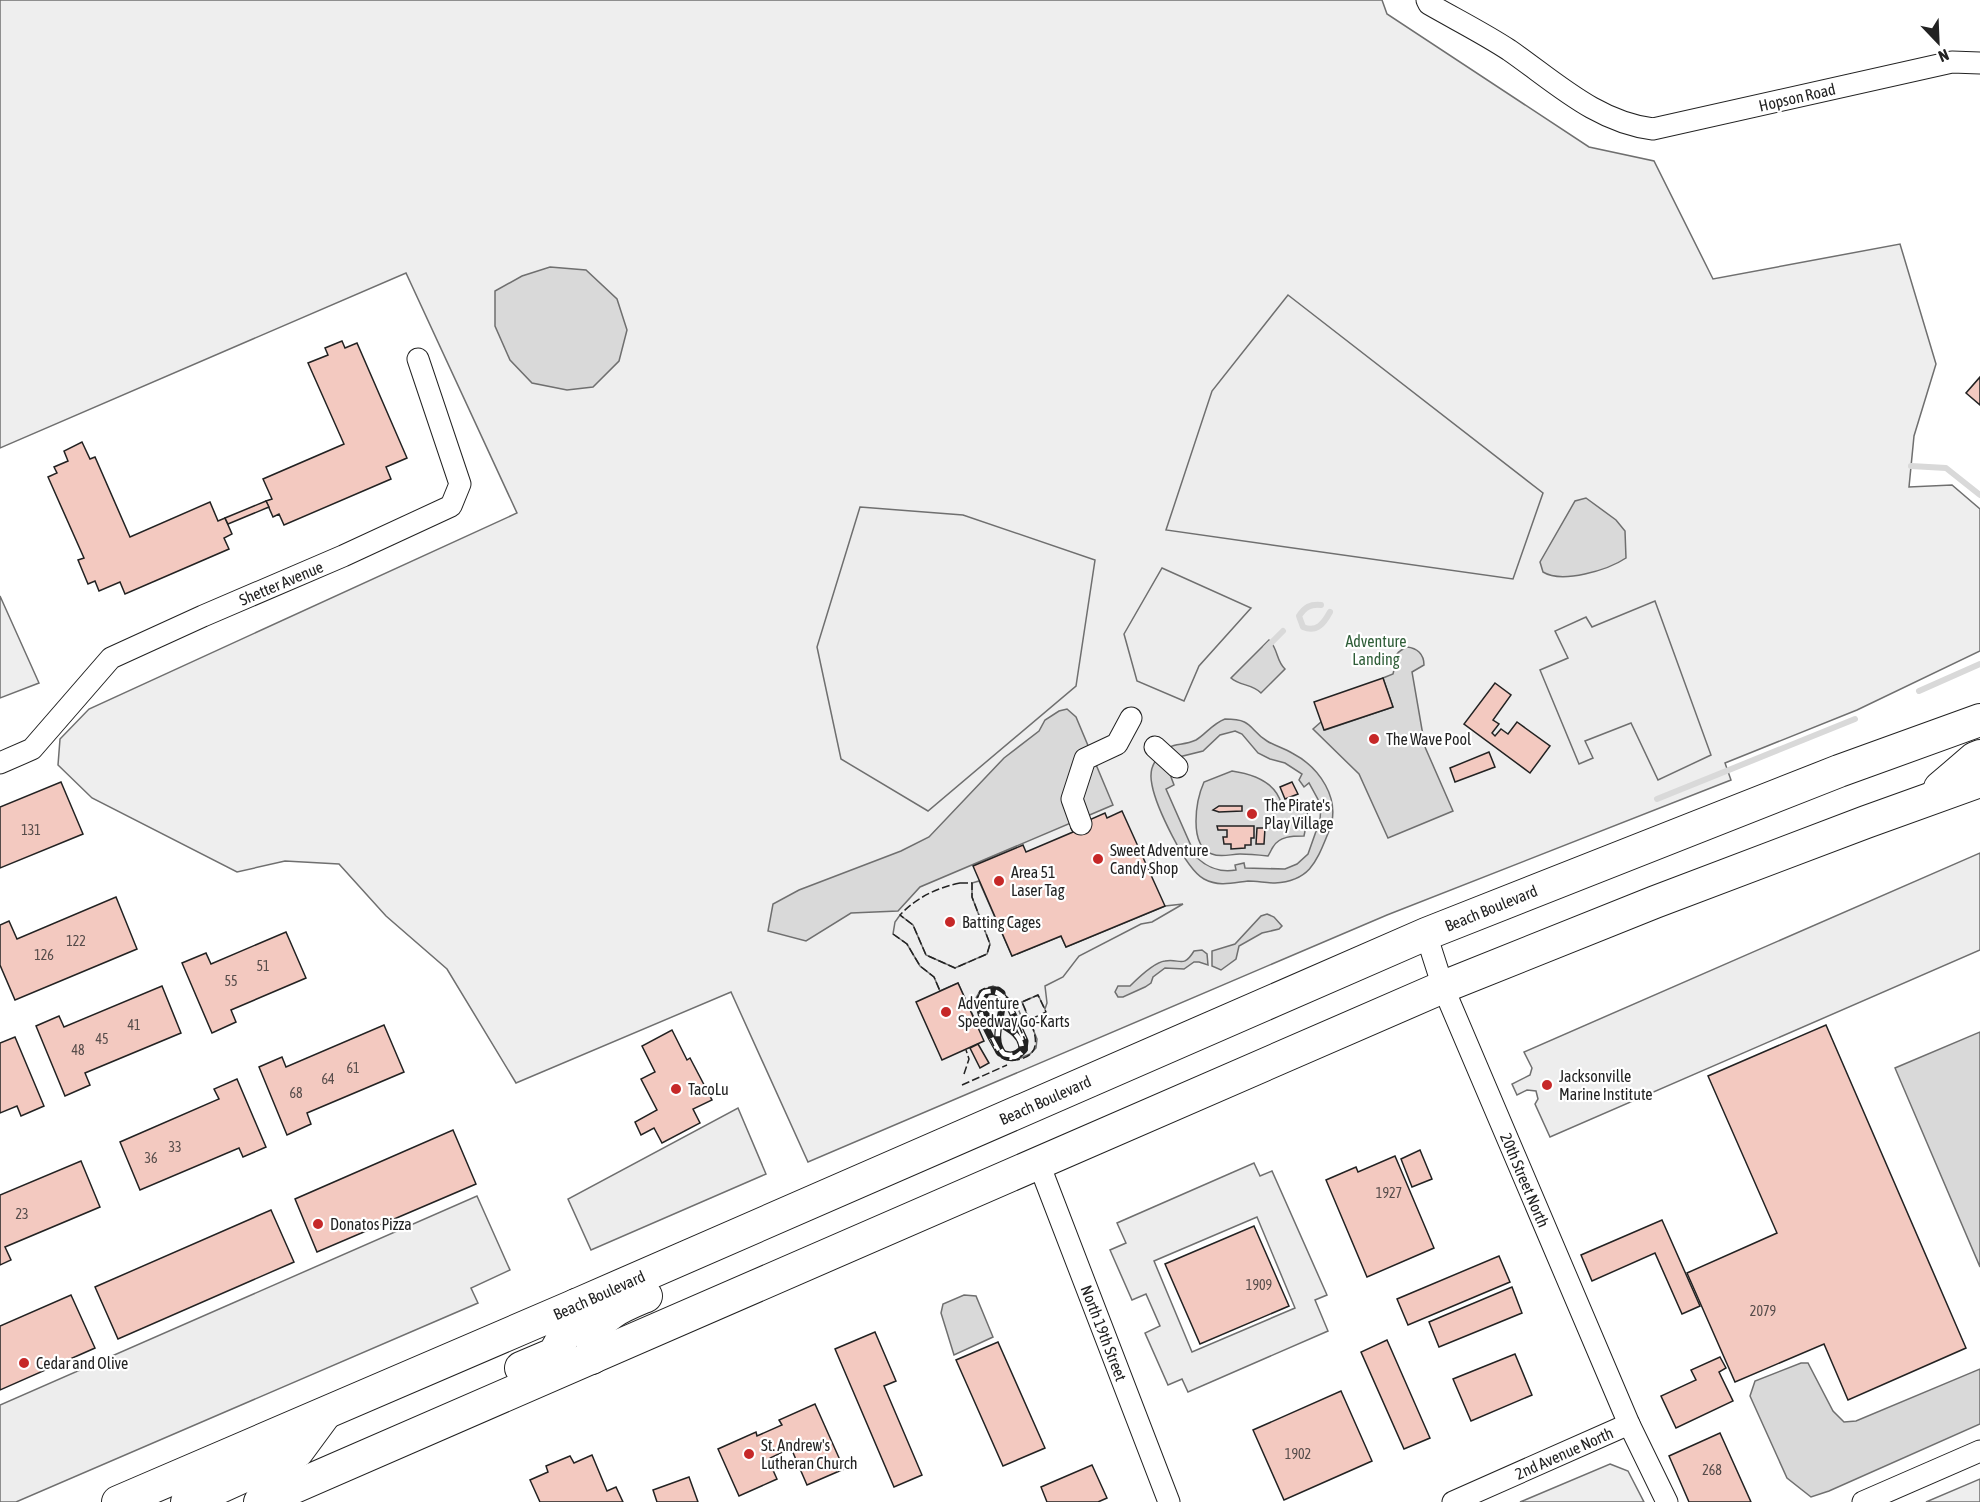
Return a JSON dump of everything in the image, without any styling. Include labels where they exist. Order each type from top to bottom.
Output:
[{"type":"highway","name":"Beach Boulevard","points":[[118,1502],[1426,934],[1839,771],[1980,720]]},
{"type":"highway","points":[[1926,800],[1980,756]]},
{"type":"highway","points":[[260,1502],[1443,987],[1655,902],[1980,781]]},
{"type":"highway","points":[[592,1358],[593,1335],[603,1319],[625,1305],[796,1232],[797,1209]]},
{"type":"highway","points":[[324,1474],[335,1446],[554,1354],[569,1327],[576,1305]]},
{"type":"highway","points":[[187,1502],[297,1452],[326,1413]]},
{"type":"street","name":"Hopson Road","points":[[1427,0],[1429,4],[1507,50],[1581,102],[1632,126],[1653,129],[1952,62],[1980,63]]},
{"type":"street","name":"Shetter Avenue","points":[[0,763],[32,749],[111,658],[344,556],[451,506],[460,484],[418,359]]},
{"type":"street","points":[[1081,824],[1072,800],[1085,759],[1117,744],[1131,718]]},
{"type":"street","points":[[1155,747],[1177,767]]},
{"type":"street","name":"20th Street North","points":[[1426,934],[1443,987],[1629,1424]]},
{"type":"street","name":"North 19th Street","points":[[1039,1164],[1169,1502]]},
{"type":"street","name":"2nd Avenue North","points":[[1453,1502],[1629,1424],[1667,1502]]},
{"type":"street","points":[[1863,1502],[1980,1451]]},
{"type":"green space","name":"Adventure Landing","points":[[0,0],[1382,0],[1387,14],[1589,147],[1654,161],[1713,279],[1900,244],[1936,364],[1914,436],[1909,487],[1952,485],[1980,509],[1980,651],[1857,710],[1725,763],[1731,780],[1387,915],[808,1162],[731,992],[516,1083],[447,969],[386,916],[339,864],[285,861],[237,872],[92,798],[58,765],[60,739],[89,709],[517,513],[406,273],[0,448]]},
{"type":"green space","points":[[0,596],[39,683],[0,698]]},
{"type":"green space","points":[[1610,1464],[1628,1471],[1644,1502],[1520,1502]]},
{"type":"green space","points":[[1980,1479],[1980,1502],[1926,1502]]},
{"type":"shaded area","points":[[550,267],[586,270],[617,299],[627,330],[619,361],[593,387],[567,390],[532,383],[510,360],[495,326],[495,291],[522,276]]},
{"type":"shaded area","points":[[1288,295],[1543,493],[1513,579],[1166,530],[1212,391]]},
{"type":"shaded area","points":[[1586,498],[1616,520],[1625,531],[1626,558],[1608,567],[1585,574],[1561,577],[1543,572],[1540,562],[1575,501]]},
{"type":"shaded area","points":[[860,507],[963,515],[1095,560],[1076,686],[928,811],[841,759],[817,647]]},
{"type":"shaded area","points":[[1162,568],[1251,608],[1199,666],[1184,701],[1137,681],[1124,634]]},
{"type":"shaded area","points":[[1655,601],[1711,755],[1658,780],[1631,723],[1585,741],[1593,758],[1579,764],[1540,670],[1568,658],[1555,631],[1586,617],[1592,627]]},
{"type":"shaded area","points":[[1269,640],[1285,669],[1261,693],[1231,678]]},
{"type":"shaded area","name":"The Wave Pool","points":[[1407,647],[1417,650],[1423,658],[1424,665],[1412,672],[1425,747],[1453,811],[1388,838],[1359,774],[1313,729],[1321,722],[1325,730],[1393,707],[1383,678],[1393,674],[1396,655]]},
{"type":"shaded area","points":[[1067,709],[1076,717],[1113,805],[920,887],[898,911],[851,913],[806,941],[768,931],[773,904],[799,890],[901,851],[929,837],[1004,758],[1039,731],[1045,720]]},
{"type":"shaded area","points":[[1234,719],[1246,723],[1267,741],[1302,759],[1326,785],[1332,807],[1329,831],[1316,860],[1305,873],[1297,878],[1275,883],[1248,881],[1220,884],[1204,879],[1188,863],[1172,836],[1152,785],[1153,765],[1171,746],[1196,740],[1220,721]],"holes":[[[1235,731],[1242,734],[1258,753],[1285,763],[1302,774],[1299,780],[1304,787],[1309,783],[1321,805],[1320,820],[1308,854],[1297,864],[1285,869],[1245,868],[1244,863],[1235,865],[1236,870],[1225,871],[1205,864],[1196,857],[1166,789],[1174,785],[1168,769],[1179,757],[1203,751],[1220,735]]]},
{"type":"shaded area","name":"The Pirate's Play Village","points":[[1232,771],[1262,780],[1274,789],[1281,803],[1304,803],[1307,807],[1308,829],[1304,836],[1287,837],[1279,841],[1268,856],[1240,854],[1219,856],[1204,849],[1197,832],[1196,821],[1201,790],[1204,782]]},
{"type":"shaded area","points":[[1980,853],[1980,950],[1550,1137],[1535,1104],[1538,1099],[1536,1091],[1527,1090],[1517,1095],[1512,1084],[1530,1075],[1532,1068],[1524,1052]]},
{"type":"shaded area","points":[[979,881],[1012,956],[1061,936],[1066,947],[1165,906],[1183,904],[1152,922],[1141,924],[1079,956],[1063,977],[1045,986],[1047,1003],[1045,1009],[1038,995],[1022,1002],[1037,1039],[1036,1048],[1030,1054],[1018,1059],[1027,1050],[1019,1026],[1024,1023],[1014,999],[1008,1001],[1000,989],[993,986],[980,991],[976,998],[976,1007],[981,1019],[976,1022],[958,983],[940,991],[934,977],[920,966],[907,944],[893,934],[895,922],[900,915],[913,925],[926,955],[955,968],[987,954],[990,944],[972,897],[972,883]]},
{"type":"shaded area","points":[[1267,914],[1274,917],[1282,926],[1279,929],[1262,933],[1239,946],[1236,959],[1221,970],[1212,966],[1212,951],[1235,944],[1261,916]]},
{"type":"shaded area","points":[[1202,950],[1207,954],[1208,965],[1194,962],[1184,969],[1165,968],[1145,987],[1123,997],[1118,997],[1115,992],[1118,986],[1130,986],[1156,964],[1170,960],[1181,962],[1187,960],[1194,951]]},
{"type":"shaded area","points":[[1980,1032],[1980,1267],[1895,1068]]},
{"type":"shaded area","points":[[738,1108],[766,1174],[591,1250],[568,1199]]},
{"type":"shaded area","points":[[1254,1163],[1260,1176],[1272,1171],[1327,1295],[1315,1300],[1328,1331],[1188,1392],[1182,1379],[1168,1385],[1145,1333],[1160,1326],[1146,1294],[1132,1300],[1110,1250],[1126,1243],[1117,1223]],"holes":[[[1257,1217],[1295,1308],[1192,1352],[1154,1261]]]},
{"type":"shaded area","points":[[477,1196],[510,1270],[471,1288],[478,1303],[16,1502],[0,1502],[0,1405]]},
{"type":"shaded area","points":[[964,1295],[976,1296],[993,1337],[954,1355],[941,1313],[943,1304]]},
{"type":"shaded area","points":[[1801,1363],[1808,1363],[1833,1411],[1844,1422],[1856,1421],[1980,1369],[1980,1424],[1811,1497],[1787,1478],[1750,1396],[1755,1381]]},
{"type":"building","points":[[342,341],[345,348],[357,343],[407,458],[386,467],[391,479],[284,525],[279,514],[273,517],[266,501],[272,499],[263,479],[344,444],[308,363],[328,355],[325,348]]},
{"type":"building","points":[[1980,377],[1980,405],[1966,393]]},
{"type":"building","points":[[82,442],[90,459],[95,457],[130,537],[210,502],[218,521],[225,518],[232,534],[224,538],[229,549],[125,594],[120,582],[99,591],[95,581],[88,584],[78,560],[84,558],[48,477],[57,473],[54,467],[68,461],[64,451]]},
{"type":"building","points":[[266,501],[269,507],[228,524],[225,518]]},
{"type":"building","points":[[1383,678],[1393,707],[1324,730],[1314,702]]},
{"type":"building","points":[[1495,683],[1511,695],[1493,720],[1499,724],[1492,733],[1495,736],[1501,729],[1508,734],[1517,722],[1550,746],[1530,773],[1464,724]]},
{"type":"building","points":[[1489,752],[1495,767],[1455,782],[1450,768]]},
{"type":"building","points":[[61,782],[83,834],[0,868],[0,807]]},
{"type":"building","points":[[1292,782],[1298,794],[1285,799],[1280,787]]},
{"type":"building","points":[[1219,806],[1242,806],[1242,811],[1213,810]]},
{"type":"building","points":[[1122,811],[1165,906],[1066,947],[1061,936],[1012,956],[973,866],[1023,845],[1026,852],[1073,832],[1071,828],[1105,813],[1107,818]]},
{"type":"building","points":[[1217,826],[1254,826],[1254,838],[1251,838],[1251,845],[1231,849],[1231,844],[1224,844],[1223,837],[1227,837],[1227,830],[1218,830]]},
{"type":"building","points":[[1257,828],[1265,828],[1264,844],[1256,844]]},
{"type":"building","points":[[116,897],[137,949],[15,1000],[0,965],[0,925],[9,921],[17,939]]},
{"type":"building","points":[[286,932],[306,978],[231,1010],[236,1022],[212,1033],[182,963],[206,953],[211,964]]},
{"type":"building","name":"Adventure Speedway Go-Karts","points":[[958,983],[984,1041],[942,1060],[916,1002]]},
{"type":"building","points":[[162,986],[181,1033],[85,1073],[90,1085],[65,1096],[36,1026],[59,1016],[64,1027]]},
{"type":"building","points":[[384,1025],[404,1072],[307,1113],[311,1124],[287,1135],[259,1067],[282,1057],[286,1067]]},
{"type":"building","points":[[1826,1025],[1966,1348],[1848,1400],[1824,1344],[1735,1382],[1687,1273],[1777,1233],[1708,1076]]},
{"type":"building","name":"TacoLu","points":[[672,1030],[687,1060],[690,1058],[712,1100],[693,1109],[700,1123],[662,1143],[654,1128],[641,1135],[635,1122],[657,1110],[641,1079],[655,1072],[642,1046]]},
{"type":"building","points":[[15,1037],[44,1106],[21,1116],[17,1106],[0,1113],[0,1043]]},
{"type":"building","points":[[978,1044],[989,1063],[980,1068],[970,1048]]},
{"type":"building","points":[[237,1079],[266,1147],[243,1157],[239,1148],[140,1190],[120,1142],[219,1099],[214,1089]]},
{"type":"building","points":[[453,1130],[476,1184],[317,1252],[295,1199]]},
{"type":"building","points":[[1420,1150],[1432,1179],[1412,1187],[1401,1159]]},
{"type":"building","points":[[1395,1156],[1434,1248],[1367,1277],[1326,1180],[1356,1167],[1358,1172]]},
{"type":"building","points":[[81,1161],[100,1207],[5,1247],[11,1260],[0,1265],[0,1195]]},
{"type":"building","points":[[271,1210],[294,1262],[118,1339],[95,1287]]},
{"type":"building","points":[[1662,1220],[1700,1306],[1682,1314],[1655,1253],[1592,1281],[1581,1255]]},
{"type":"building","points":[[1254,1226],[1289,1306],[1200,1344],[1165,1264]]},
{"type":"building","points":[[1499,1256],[1510,1282],[1408,1325],[1397,1299]]},
{"type":"building","points":[[1512,1287],[1522,1313],[1439,1347],[1429,1322]]},
{"type":"building","points":[[71,1295],[95,1348],[0,1390],[0,1326]]},
{"type":"building","points":[[875,1332],[896,1381],[884,1386],[922,1475],[894,1487],[835,1349]]},
{"type":"building","points":[[1387,1340],[1430,1438],[1404,1449],[1361,1352]]},
{"type":"building","points":[[998,1342],[1045,1448],[1003,1466],[956,1360]]},
{"type":"building","points":[[1515,1354],[1532,1395],[1471,1421],[1453,1379]]},
{"type":"building","points":[[1720,1357],[1726,1368],[1719,1372],[1733,1401],[1676,1428],[1661,1396],[1696,1380],[1691,1370]]},
{"type":"building","points":[[1341,1391],[1372,1461],[1284,1500],[1253,1430]]},
{"type":"building","name":"St. Andrew's Lutheran Church","points":[[815,1404],[844,1469],[807,1485],[791,1448],[768,1459],[777,1479],[739,1496],[718,1449],[756,1432],[757,1436],[782,1425],[779,1420]]},
{"type":"building","points":[[1720,1433],[1751,1502],[1689,1502],[1669,1456]]},
{"type":"building","points":[[592,1455],[607,1491],[616,1487],[623,1502],[540,1502],[530,1480],[548,1472],[546,1466],[570,1456],[574,1463]]},
{"type":"building","points":[[1092,1465],[1107,1498],[1098,1502],[1047,1502],[1041,1487]]},
{"type":"building","points":[[689,1477],[698,1502],[657,1502],[653,1490]]},
{"type":"waterway","points":[[1911,466],[1946,468],[1980,495]]},
{"type":"waterway","points":[[1321,605],[1311,606],[1301,613],[1299,616],[1303,627],[1316,628],[1323,623],[1330,612]]},
{"type":"waterway","points":[[1266,648],[1283,631]]},
{"type":"waterway","points":[[1919,691],[1980,664]]},
{"type":"waterway","points":[[1657,799],[1855,719]]},
{"type":"railway","points":[[1007,1001],[1002,996],[998,993],[987,992],[980,1003],[983,1011],[988,1016],[994,1021],[1002,1025],[1009,1029],[1020,1041],[1022,1049],[1012,1055],[1004,1054],[998,1041],[998,1033],[999,1025],[1000,1017],[1003,1000],[1002,993],[998,990],[984,992],[981,998],[980,1006],[987,1030],[999,1052],[1012,1058],[1024,1050],[1025,1041],[1007,1001]]},
{"type":"fence","points":[[960,883],[972,883],[972,897],[990,944],[987,954],[955,968],[926,955],[913,925],[900,915],[927,894],[960,883]]},
{"type":"fence","points":[[893,934],[907,944],[920,966],[934,977],[940,991]]},
{"type":"fence","points":[[976,1022],[981,1019],[977,1009],[980,991],[989,987],[997,988],[1003,992],[1008,1001]]},
{"type":"fence","points":[[981,1019],[998,1055],[1012,1060],[1021,1059],[1034,1049],[1035,1034],[1032,1026],[1029,1017],[1022,1002],[1038,995],[1046,1012],[1029,1020]]},
{"type":"fence","points":[[1019,1026],[1027,1050],[1020,1057]]},
{"type":"fence","points":[[964,1074],[969,1059],[966,1050]]},
{"type":"fence","points":[[962,1085],[1007,1065]]},
{"type":"place","name":"The Wave Pool","points":[[1374,739]]},
{"type":"place","name":"The Pirate's Play Village","points":[[1252,814]]},
{"type":"place","name":"Sweet Adventure Candy Shop","points":[[1098,859]]},
{"type":"place","name":"Area 51 Laser Tag","points":[[999,881]]},
{"type":"place","name":"Batting Cages","points":[[950,922]]},
{"type":"place","name":"Adventure Speedway Go-Karts","points":[[946,1012]]},
{"type":"place","name":"Jacksonville Marine Institute","points":[[1547,1085]]},
{"type":"place","name":"TacoLu","points":[[676,1089]]},
{"type":"place","name":"Donatos Pizza","points":[[318,1224]]},
{"type":"place","name":"Cedar and Olive","points":[[24,1363]]},
{"type":"place","name":"St. Andrew's Lutheran Church","points":[[749,1454]]}]
